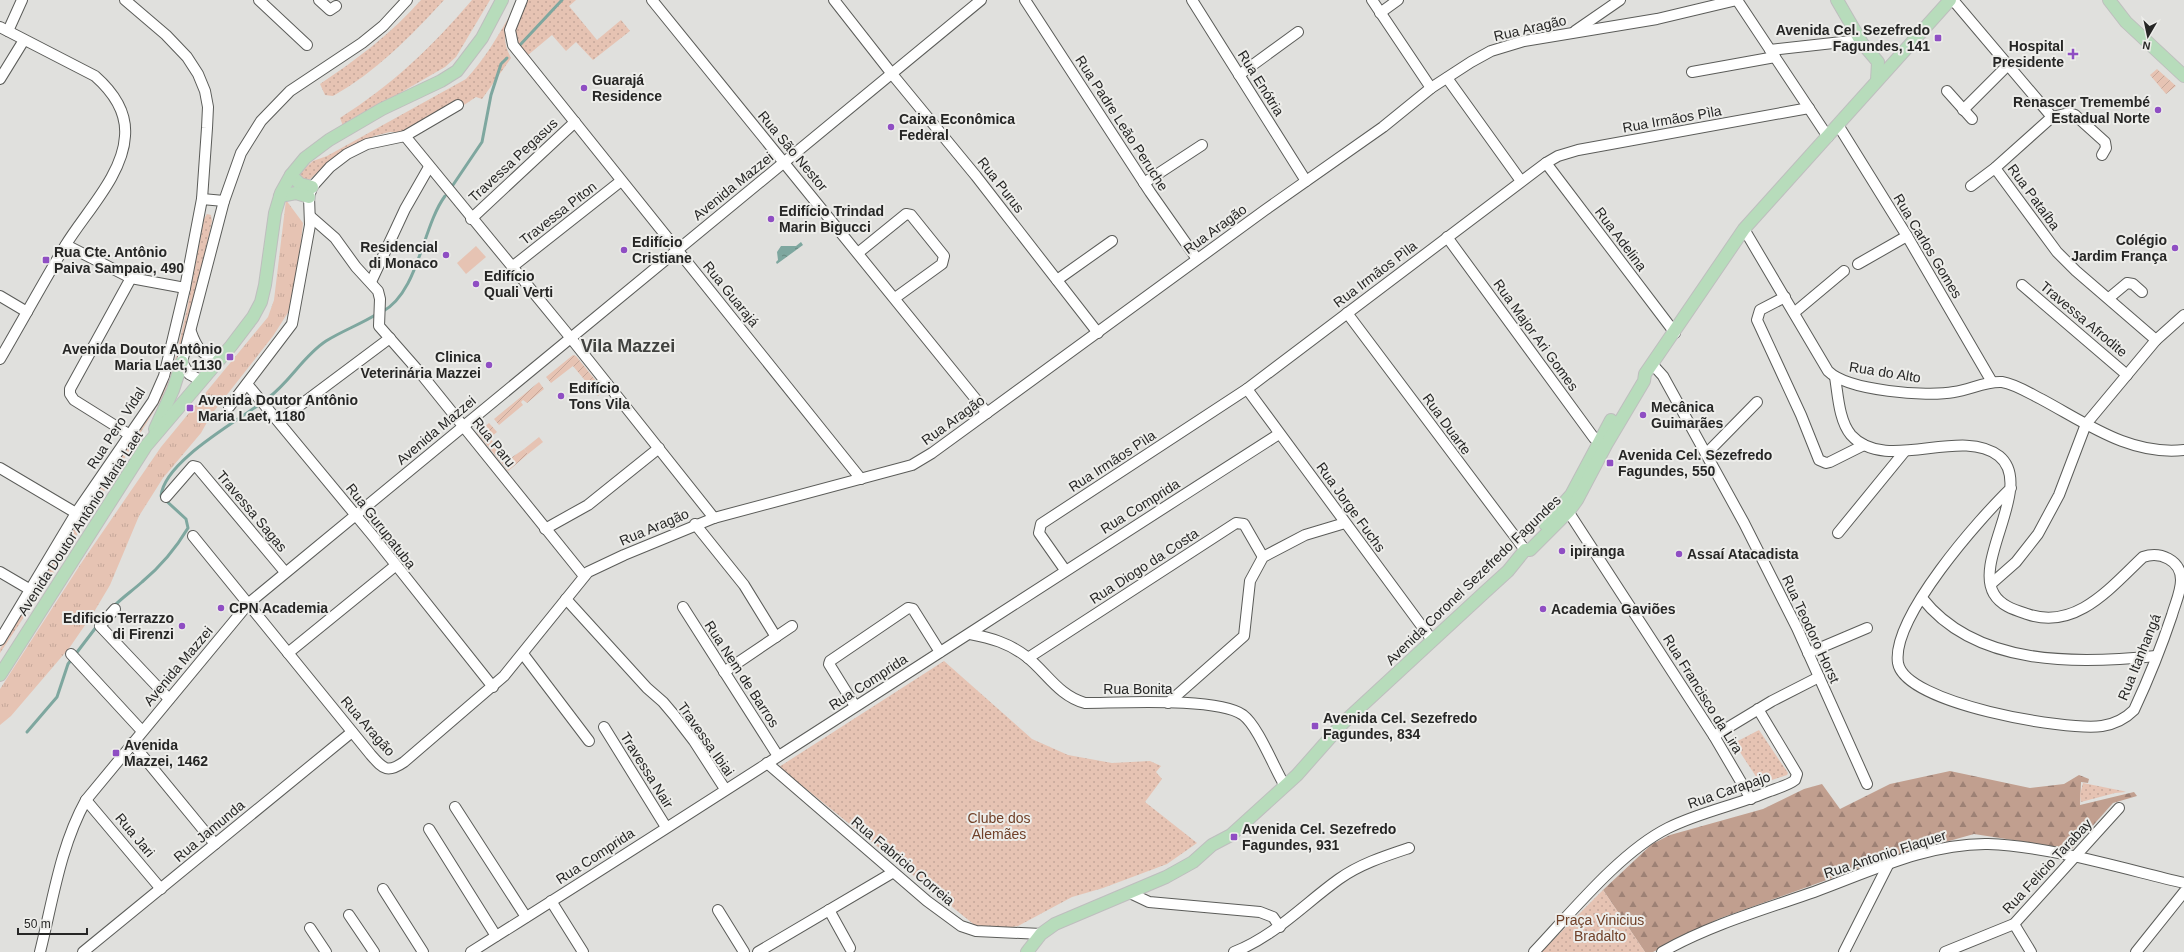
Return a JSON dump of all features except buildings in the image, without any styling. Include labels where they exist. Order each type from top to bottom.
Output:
[{"type":"main road","name":"Avenida Doutor Antônio Maria Laet","points":[[0,675],[146,446],[202,381],[253,318],[261,302],[266,285],[275,213],[280,196],[291,175],[305,158],[329,140],[382,109],[441,81],[457,71],[482,38],[502,0]]},
{"type":"main road","points":[[1837,0],[1860,40],[1878,62],[1878,80]]},
{"type":"main road","points":[[1649,370],[1744,229],[1950,0]]},
{"type":"main road","points":[[2109,0],[2126,22],[2184,76]]},
{"type":"main road","points":[[1878,62],[1893,63]]},
{"type":"main road","points":[[291,175],[311,192]]},
{"type":"main road","points":[[280,196],[311,192]]},
{"type":"main road","points":[[146,446],[165,408],[182,362]]},
{"type":"main road","name":"Avenida Coronel Sezefredo Fagundes","points":[[1130,894],[1193,862],[1212,845],[1231,835],[1246,820],[1270,790],[1283,783],[1343,723],[1508,571],[1525,550],[1526,546],[1566,508],[1576,485],[1602,443],[1637,378],[1649,370]]},
{"type":"main road","points":[[1026,952],[1041,934],[1079,912],[1130,894]]},
{"type":"street","points":[[0,359],[66,245],[117,168],[123,152],[126,135],[123,118],[108,88],[95,76],[4,29],[22,0]]},
{"type":"street","name":"Rua Pero Vidal","points":[[0,640],[76,513],[153,401],[164,376],[185,288],[202,199],[208,107],[205,90],[198,74],[187,57],[166,36],[125,0]]},
{"type":"street","points":[[259,0],[307,45]]},
{"type":"street","points":[[319,0],[330,10],[336,6]]},
{"type":"street","points":[[202,381],[189,374],[182,362],[224,201],[241,153],[261,121],[290,91],[362,43],[383,26],[407,0]]},
{"type":"street","name":"Rua Guarajá","points":[[522,0],[510,30],[513,45],[861,479]]},
{"type":"street","name":"Rua São Nestor","points":[[652,0],[987,413]]},
{"type":"street","name":"Rua Purus","points":[[834,0],[892,74],[976,176],[1098,333]]},
{"type":"street","name":"Avenida Mazzei","points":[[42,951],[64,853],[75,820],[86,800],[249,603],[570,337],[981,0]]},
{"type":"street","name":"Rua Padre Leão Peruche","points":[[1025,0],[1144,183],[1197,260]]},
{"type":"street","name":"Rua Enótria","points":[[1192,0],[1306,181]]},
{"type":"street","points":[[1372,0],[1431,88]]},
{"type":"street","points":[[1380,13],[1398,0]]},
{"type":"street","points":[[1574,32],[1620,0]]},
{"type":"street","points":[[1737,0],[1828,137]]},
{"type":"street","name":"Rua Aragão","points":[[249,603],[378,764],[384,768],[391,769],[404,762],[493,687],[522,654],[588,572],[695,524],[912,465],[932,453],[1306,181],[1383,127],[1431,88],[1492,51],[1524,41],[1657,19],[1737,0]]},
{"type":"street","points":[[1953,0],[2052,117]]},
{"type":"street","points":[[1239,75],[1298,32]]},
{"type":"street","points":[[0,80],[24,40]]},
{"type":"street","points":[[1692,72],[1772,53],[1860,40]]},
{"type":"street","points":[[1963,110],[2008,64]]},
{"type":"street","points":[[1447,78],[1521,181]]},
{"type":"street","points":[[1947,92],[1972,120]]},
{"type":"street","points":[[228,407],[269,357],[292,324],[311,217],[311,192],[330,167],[347,154],[368,144],[405,136],[458,104]]},
{"type":"street","name":"Rua Irmãos Pìla","points":[[1065,570],[1039,533],[1041,524],[1247,389],[1546,163],[1558,156],[1578,150],[1809,108]]},
{"type":"street","points":[[1971,186],[1995,168],[2052,117],[2069,112],[2075,115],[2105,142],[2106,148],[2102,155]]},
{"type":"street","name":"Travessa Pegasus","points":[[472,219],[574,122]]},
{"type":"street","name":"Rua Carlos Gomes","points":[[1838,125],[1907,236],[1992,382]]},
{"type":"street","points":[[405,136],[570,337],[714,518]]},
{"type":"street","points":[[1144,183],[1202,145]]},
{"type":"street","name":"Rua Adelina","points":[[1546,163],[1675,333]]},
{"type":"street","points":[[371,282],[405,209],[429,167]]},
{"type":"street","name":"Rua Pataíba","points":[[1995,168],[2057,252],[2076,271],[2156,340]]},
{"type":"street","name":"Travessa Piton","points":[[512,267],[621,181]]},
{"type":"street","points":[[202,199],[224,201]]},
{"type":"street","points":[[858,253],[906,214],[911,215],[916,221],[944,256],[944,260],[942,264],[895,298]]},
{"type":"street","name":"Rua Paru","points":[[311,217],[335,238],[356,267],[371,282],[380,296],[379,326],[463,426],[584,576]]},
{"type":"street","name":"Rua do Alto","points":[[1744,229],[1795,312],[1828,371],[1835,377],[1848,383],[1877,388],[1929,393],[1954,393],[1992,382],[2003,382],[2020,388],[2086,424],[2128,444],[2183,451]]},
{"type":"street","points":[[1858,264],[1907,236]]},
{"type":"street","name":"Rua Major Ari Gomes","points":[[1447,237],[1594,438],[1602,443]]},
{"type":"street","points":[[1057,280],[1112,241]]},
{"type":"street","points":[[66,245],[131,278],[185,288]]},
{"type":"street","points":[[1795,312],[1844,271]]},
{"type":"street","points":[[130,435],[74,400],[70,394],[70,389],[131,278]]},
{"type":"street","points":[[2109,298],[2127,283],[2133,284],[2142,292]]},
{"type":"street","name":"Travessa Afrodite","points":[[2022,285],[2127,375]]},
{"type":"street","points":[[0,296],[27,312]]},
{"type":"street","points":[[1785,297],[1760,310],[1757,320],[1801,415],[1819,460],[1826,463],[1830,462],[1864,445]]},
{"type":"street","name":"Rua Duarte","points":[[1347,313],[1525,550]]},
{"type":"street","points":[[1991,584],[2016,562],[2038,534],[2059,495],[2086,424],[2156,340],[2184,315]]},
{"type":"street","points":[[190,332],[198,350],[208,357],[219,360]]},
{"type":"street","points":[[279,421],[390,338]]},
{"type":"street","name":"Rua Teodoro Horst","points":[[1649,370],[1663,376],[1744,522],[1808,653],[1867,784]]},
{"type":"street","points":[[1835,377],[1844,423],[1851,434],[1864,445],[1879,449],[1905,451],[1959,446],[1987,450],[1998,456],[2006,464],[2011,488],[1994,555],[1991,584]]},
{"type":"street","name":"Rua Gurupatuba","points":[[247,384],[279,421],[493,687]]},
{"type":"street","name":"Rua Jorge Fuchs","points":[[1247,389],[1432,640]]},
{"type":"street","points":[[1706,454],[1757,402]]},
{"type":"street","name":"Rua Comprida","points":[[471,952],[970,634],[1065,570],[1279,434]]},
{"type":"street","points":[[545,529],[588,505],[659,448]]},
{"type":"street","points":[[1838,533],[1905,451]]},
{"type":"street","name":"Travessa Sagas","points":[[166,497],[193,466],[197,467],[285,572]]},
{"type":"street","points":[[0,468],[76,513]]},
{"type":"street","name":"Rua Itanhangá","points":[[1991,584],[1994,594],[2000,602],[2011,609],[2036,618],[2061,618],[2080,612],[2101,596],[2143,557],[2152,554],[2161,555],[2173,561],[2180,570],[2181,579],[2179,592],[2156,656],[2134,710],[2127,717],[2116,723],[2086,727],[2045,723],[1998,715],[1940,696],[1908,679],[1898,664],[1900,644],[1909,620],[1922,598],[1985,512],[2011,488]]},
{"type":"street","name":"Rua Francisco da Lira","points":[[1566,508],[1714,736],[1751,799]]},
{"type":"street","name":"Rua Diogo da Costa","points":[[1028,658],[1236,523],[1244,524],[1263,557]]},
{"type":"street","points":[[1168,703],[1244,636],[1250,581],[1263,557],[1305,535],[1345,523]]},
{"type":"street","points":[[695,524],[744,585],[776,637]]},
{"type":"street","points":[[193,536],[249,603]]},
{"type":"street","points":[[288,653],[395,566]]},
{"type":"street","points":[[0,572],[30,589]]},
{"type":"street","points":[[1922,598],[1942,620],[1961,632],[1987,646],[2012,653],[2043,658],[2156,656]]},
{"type":"street","name":"Travessa Ibiai","points":[[566,599],[646,688],[663,702],[683,726],[725,789]]},
{"type":"street","name":"Rua Nem de Barros","points":[[683,607],[778,756]]},
{"type":"street","points":[[855,706],[830,661],[908,608],[913,609],[940,652]]},
{"type":"street","points":[[115,609],[100,626],[169,699]]},
{"type":"street","points":[[724,672],[792,626]]},
{"type":"street","points":[[1808,653],[1866,628]]},
{"type":"street","name":"Rua Bonita","points":[[970,634],[995,639],[1012,647],[1028,658],[1056,687],[1073,700],[1085,703],[1205,703],[1226,707],[1243,716],[1257,732],[1283,783]]},
{"type":"street","points":[[71,654],[142,731]]},
{"type":"street","points":[[522,654],[589,741]]},
{"type":"street","points":[[1714,736],[1758,709],[1819,677]]},
{"type":"street","name":"Rua Carapajo","points":[[1534,952],[1608,874],[1646,842],[1666,829],[1695,816],[1751,799],[1792,782],[1797,774],[1758,709]]},
{"type":"street","name":"Travessa Nair","points":[[604,728],[666,827]]},
{"type":"street","name":"Rua Jamunda","points":[[83,952],[352,732]]},
{"type":"street","points":[[132,743],[215,844]]},
{"type":"street","name":"Rua Fabricio Correia","points":[[767,763],[892,872],[927,901],[961,926],[976,931],[1041,934]]},
{"type":"street","name":"Rua Jari","points":[[86,800],[161,889]]},
{"type":"street","points":[[455,807],[526,917]]},
{"type":"street","name":"Rua Felicio Tarabay","points":[[1945,952],[2014,924],[2119,808]]},
{"type":"street","points":[[429,829],[496,936]]},
{"type":"street","name":"Rua Antonio Flaquer","points":[[1662,952],[1675,949],[1714,927],[1888,865],[1940,848],[1964,844],[2021,847],[2075,857],[2184,883]]},
{"type":"street","points":[[1234,952],[1256,942],[1280,927],[1339,878],[1360,866],[1408,848]]},
{"type":"street","points":[[1844,952],[1888,865]]},
{"type":"street","points":[[758,952],[892,872]]},
{"type":"street","points":[[383,889],[423,952]]},
{"type":"street","points":[[2136,952],[2184,892]]},
{"type":"street","points":[[1130,894],[1149,902],[1260,912],[1273,917],[1280,927]]},
{"type":"street","points":[[550,901],[583,952]]},
{"type":"street","points":[[718,910],[744,952]]},
{"type":"street","points":[[829,910],[850,948]]},
{"type":"street","points":[[349,915],[374,952]]},
{"type":"street","points":[[2014,924],[2031,952]]},
{"type":"street","points":[[310,928],[326,952]]},
{"type":"green space","points":[[421,0],[444,0],[406,40],[378,65],[333,96],[325,95],[320,84],[386,35]]},
{"type":"green space","points":[[472,0],[490,0],[456,57],[445,67],[343,126],[340,118],[377,92],[410,64],[442,34]]},
{"type":"green space","points":[[519,0],[506,29],[505,35],[507,50],[511,58],[482,99],[476,97],[437,123],[402,132],[390,132],[374,136],[326,164],[308,181],[300,179],[299,174],[313,161],[327,156],[466,79],[488,51]]},
{"type":"green space","points":[[525,0],[576,0],[569,6],[597,40],[621,20],[630,31],[593,60],[576,42],[566,51],[552,35],[528,55],[513,36]]},
{"type":"green space","points":[[2157,69],[2176,86],[2166,94],[2150,75]]},
{"type":"green space","points":[[286,200],[303,223],[297,279],[289,311],[273,336],[211,415],[201,433],[163,478],[139,516],[110,585],[70,647],[11,716],[0,725],[0,689],[82,562],[161,447],[268,317],[274,300]]},
{"type":"green space","points":[[207,214],[211,215],[212,221],[193,309],[178,359],[162,398],[56,569],[0,653],[0,649],[87,508],[148,416],[166,381],[175,360],[187,309],[204,219]]},
{"type":"green space","points":[[476,246],[486,257],[466,274],[457,263]]},
{"type":"green space","points":[[573,355],[576,356],[604,391],[598,396],[573,366],[551,383],[546,377]]},
{"type":"green space","points":[[539,382],[544,389],[527,403],[523,400],[521,402],[523,405],[499,425],[494,419]]},
{"type":"green space","points":[[489,423],[497,432],[490,438],[508,460],[524,449],[528,454],[508,471],[477,433]]},
{"type":"green space","points":[[539,437],[543,442],[528,454],[524,449]]},
{"type":"green space","name":"Clube dos Alemães","points":[[944,661],[1032,739],[1068,755],[1112,763],[1150,761],[1161,766],[1156,772],[1162,779],[1145,802],[1197,843],[1167,864],[1103,888],[1072,897],[1018,926],[1006,928],[977,927],[779,767]]},
{"type":"green space","points":[[1759,730],[1788,773],[1787,775],[1766,782],[1759,781],[1734,743]]},
{"type":"green space","points":[[1950,771],[2030,788],[2064,784],[2079,775],[2089,779],[2088,783],[2081,782],[2080,805],[2134,792],[2137,796],[2113,803],[2072,849],[1974,834],[1885,859],[1718,919],[1653,952],[1645,952],[1603,890],[1652,844],[1670,835],[1763,809],[1804,789],[1822,784],[1840,809],[1890,784]]},
{"type":"green space","points":[[2083,783],[2126,792],[2115,793],[2081,802],[2080,795]]},
{"type":"green space","name":"Praça Vinicius Bradalto","points":[[1603,890],[1645,952],[1541,952]]},
{"type":"water","points":[[801,242],[803,245],[777,264],[777,252],[781,246],[796,246]]},
{"type":"waterway","points":[[520,45],[562,0]]},
{"type":"waterway","points":[[453,185],[482,142],[491,95],[501,64],[507,58]]},
{"type":"waterway","points":[[382,312],[394,303],[404,290],[419,258],[437,209],[445,196]]},
{"type":"waterway","points":[[114,606],[161,564],[173,550],[188,528],[186,519],[161,496],[165,482],[175,468],[206,441],[276,392],[318,347],[332,337],[377,314]]},
{"type":"waterway","points":[[27,732],[57,697],[68,664],[97,626]]},
{"type":"place","name":"Avenida Cel. Sezefredo Fagundes, 141","points":[[1938,38]]},
{"type":"place","name":"Hospital Presidente","points":[[2073,54]]},
{"type":"place","name":"Guarajá Residence","points":[[584,88]]},
{"type":"place","name":"Renascer Tremembé Estadual Norte","points":[[2158,110]]},
{"type":"place","name":"Caixa Econômica Federal","points":[[891,127]]},
{"type":"place","name":"Edifício Trindad Marin Bigucci","points":[[771,219]]},
{"type":"place","name":"Colégio Jardim França","points":[[2175,248]]},
{"type":"place","name":"Edifício Cristiane","points":[[624,250]]},
{"type":"place","name":"Residencial di Monaco","points":[[446,255]]},
{"type":"place","name":"Rua Cte. Antônio Paiva Sampaio, 490","points":[[46,260]]},
{"type":"place","name":"Edifício Quali Verti","points":[[476,284]]},
{"type":"place","name":"Avenida Doutor Antônio Maria Laet, 1130","points":[[230,357]]},
{"type":"place","name":"Clinica Veterinária Mazzei","points":[[489,365]]},
{"type":"place","name":"Edifício Tons Vila","points":[[561,396]]},
{"type":"place","name":"Avenida Doutor Antônio Maria Laet, 1180","points":[[190,408]]},
{"type":"place","name":"Mecânica Guimarães","points":[[1643,415]]},
{"type":"place","name":"Avenida Cel. Sezefredo Fagundes, 550","points":[[1610,463]]},
{"type":"place","name":"ipiranga","points":[[1562,551]]},
{"type":"place","name":"Assaí Atacadista","points":[[1679,554]]},
{"type":"place","name":"CPN Academia","points":[[221,608]]},
{"type":"place","name":"Academia Gaviões","points":[[1543,609]]},
{"type":"place","name":"Edificio Terrazzo di Firenzi","points":[[182,626]]},
{"type":"place","name":"Avenida Cel. Sezefredo Fagundes, 834","points":[[1315,726]]},
{"type":"place","name":"Avenida Mazzei, 1462","points":[[116,753]]},
{"type":"place","name":"Avenida Cel. Sezefredo Fagundes, 931","points":[[1234,837]]},
{"type":"district","name":"Vila Mazzei","points":[[628,346]]}]
